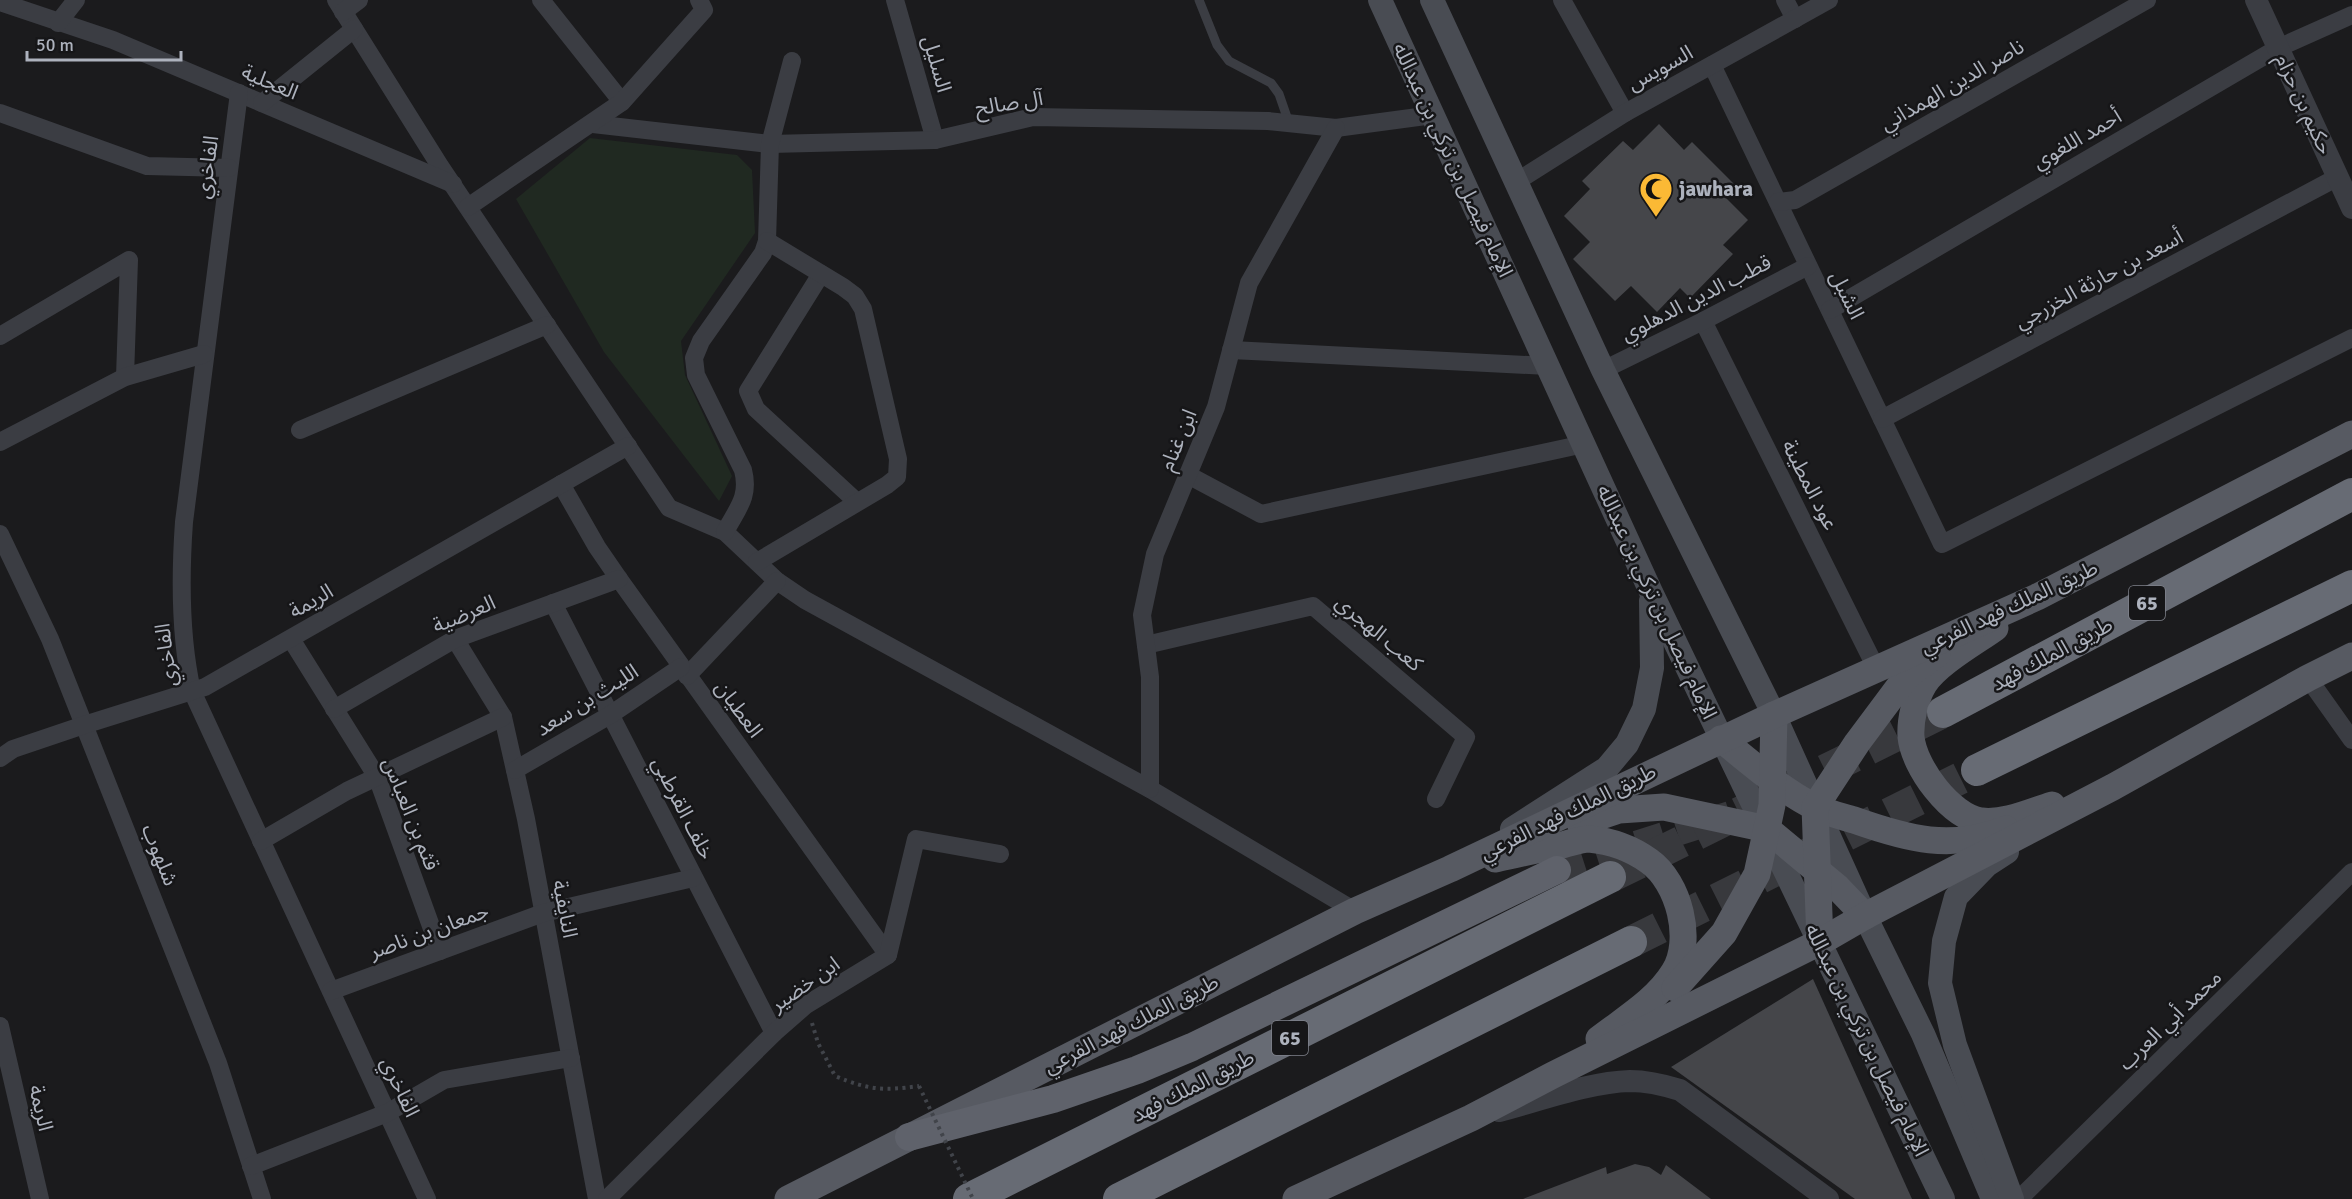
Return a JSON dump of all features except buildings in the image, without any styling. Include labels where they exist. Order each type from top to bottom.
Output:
[{"type":"highway","name":"طريق الملك فهد","points":[[1943,712],[2352,494]]},
{"type":"highway","points":[[1977,770],[2352,586]]},
{"type":"highway","points":[[909,1137],[1053,1099],[1137,1071],[1192,1047],[1557,870]]},
{"type":"highway","name":"طريق الملك فهد","points":[[971,1199],[1610,877]]},
{"type":"highway","points":[[1119,1199],[1631,942]]},
{"type":"highway","points":[[1140,1199],[1278,1118]]},
{"type":"main road","name":"الإمام فيصل بن تركي بن عبدالله","points":[[1380,0],[1651,592],[1943,1199]]},
{"type":"main road","points":[[1432,0],[1603,370],[1774,715],[1865,916],[1923,1034],[1994,1199]]},
{"type":"main road","name":"طريق الملك فهد الفرعي","points":[[788,1199],[1355,911],[1450,869],[1876,668],[2037,597],[2352,434]]},
{"type":"main road","points":[[1450,869],[1607,768],[1627,744],[1644,709],[1652,668],[1651,592]]},
{"type":"main road","points":[[2037,597],[1932,673],[1923,686],[1912,720],[1911,738],[1920,768],[1943,798],[1958,810],[1980,821],[2007,819],[2113,788]]},
{"type":"main road","points":[[1820,942],[1815,807],[1857,743],[1907,676],[1935,654],[2037,597]]},
{"type":"main road","points":[[2012,1199],[1955,1045],[1940,983],[1944,940],[1956,897],[1986,865],[2113,788],[2308,678],[2352,656]]},
{"type":"main road","points":[[1553,1075],[1667,997],[1724,933],[1757,874],[1767,829],[1774,780],[1774,715]]},
{"type":"main road","points":[[1721,740],[1774,780],[1815,807],[1892,833],[1937,842],[1970,840],[2002,831],[2113,788]]},
{"type":"main road","points":[[1296,1199],[1471,1118],[1820,942],[1865,916],[2113,788]]},
{"type":"main road","points":[[1450,869],[1619,810],[1664,807],[1767,829],[1838,888],[1865,916]]},
{"type":"main road","points":[[1450,869],[1588,839],[1620,844],[1650,862],[1661,872],[1675,897],[1683,919],[1684,934],[1682,954],[1675,972],[1658,992],[1553,1075]]},
{"type":"street","points":[[58,23],[76,0]]},
{"type":"street","points":[[359,0],[339,6],[468,207],[669,508],[725,532],[777,581],[805,600],[1150,789],[1355,911]]},
{"type":"street","points":[[542,0],[622,102]]},
{"type":"street","points":[[468,207],[593,124],[622,102],[704,10],[699,0]]},
{"type":"street","name":"السليل","points":[[895,0],[935,140]]},
{"type":"street","points":[[1562,0],[1625,113]]},
{"type":"street","points":[[1785,0],[1795,19]]},
{"type":"street","name":"السويس","points":[[1516,182],[1625,113],[1829,0]]},
{"type":"street","name":"ناصر الدين الهمذاني","points":[[1778,202],[1795,200],[2147,0]]},
{"type":"street","name":"حكيم بن حزام","points":[[2256,0],[2352,208]]},
{"type":"street","name":"العجلية","points":[[0,2],[113,40],[453,184]]},
{"type":"street","name":"أحمد اللغوي","points":[[1830,310],[2278,48],[2352,15]]},
{"type":"street","points":[[262,103],[354,29]]},
{"type":"street","points":[[725,532],[745,496],[747,484],[743,470],[696,375],[694,358],[701,341],[764,253],[767,241],[770,144],[792,62]]},
{"type":"street","name":"الشبل","points":[[1712,65],[1942,544],[2352,338]]},
{"type":"street","name":"الفاخري","points":[[239,93],[204,354],[181,558],[186,661],[192,691],[427,1199]]},
{"type":"street","points":[[0,113],[147,166],[229,168]]},
{"type":"street","name":"آل صالح","points":[[593,124],[770,144],[935,140],[1033,117],[1268,120],[1336,128],[1433,116]]},
{"type":"street","name":"ابن غنام","points":[[1150,789],[1150,677],[1142,615],[1155,554],[1216,407],[1249,283],[1336,128]]},
{"type":"street","name":"أسعد بن حارثة الخزرجي","points":[[1882,419],[2338,177]]},
{"type":"street","points":[[757,562],[897,477],[898,459],[862,309],[855,296],[767,241]]},
{"type":"street","points":[[0,336],[129,260],[126,377]]},
{"type":"street","name":"قطب الدين الدهلوي","points":[[1603,370],[1808,266]]},
{"type":"street","points":[[821,274],[748,391],[756,409],[857,502]]},
{"type":"street","name":"عود المطينة","points":[[1703,321],[1876,668]]},
{"type":"street","points":[[300,430],[547,325]]},
{"type":"street","points":[[1231,350],[1548,366]]},
{"type":"street","points":[[0,442],[126,377],[204,354]]},
{"type":"street","points":[[1188,475],[1261,514],[1584,444]]},
{"type":"street","name":"الريمة","points":[[0,758],[13,749],[205,687],[628,446]]},
{"type":"street","name":"العطيان","points":[[561,484],[597,547],[619,579],[888,954]]},
{"type":"street","name":"شلهوب","points":[[0,534],[50,639],[218,1063],[262,1199]]},
{"type":"street","name":"العرضية","points":[[334,709],[455,639],[619,579]]},
{"type":"street","name":"الليث بن سعد","points":[[515,770],[684,672],[777,581]]},
{"type":"street","name":"خلف القرطبي","points":[[553,603],[774,1033]]},
{"type":"street","name":"كعب الهجري","points":[[1146,645],[1313,606],[1466,737],[1436,799]]},
{"type":"street","name":"قثم بن العباس","points":[[291,639],[377,777],[440,951]]},
{"type":"street","name":"النايفية","points":[[455,639],[503,717],[597,1199]]},
{"type":"street","points":[[2308,678],[2352,740]]},
{"type":"street","name":"الليث بن سعد","points":[[261,841],[347,791],[503,717]]},
{"type":"street","points":[[888,954],[916,839],[1000,854]]},
{"type":"street","name":"محمد أبي العرب","points":[[2019,1199],[2352,872]]},
{"type":"street","name":"جمعان بن ناصر","points":[[331,991],[543,913],[693,878]]},
{"type":"street","name":"ابن خضير","points":[[607,1199],[774,1033],[806,1005],[888,954]]},
{"type":"street","name":"الريمة","points":[[0,1026],[39,1199]]},
{"type":"street","points":[[251,1166],[387,1113],[444,1080],[571,1058]]},
{"type":"street","points":[[1471,1118],[1599,1085],[1630,1081],[1655,1083],[1680,1090],[1828,1199]]},
{"type":"lane","points":[[1199,0],[1217,45],[1229,61],[1271,83],[1279,94],[1289,123]]},
{"type":"path","points":[[806,1005],[818,1043],[835,1076],[861,1087],[888,1091],[919,1086],[971,1199]]},
{"type":"shaded area","points":[[590,138],[737,155],[752,170],[755,233],[681,341],[685,375],[732,476],[719,501],[604,352],[516,199]]},
{"type":"tunnel","points":[[1610,877],[1943,712]]},
{"type":"tunnel","points":[[1631,942],[1977,770]]},
{"type":"tunnel","points":[[1557,870],[1730,815]]},
{"type":"place","name":"jawhara","points":[[1656,218]]}]
